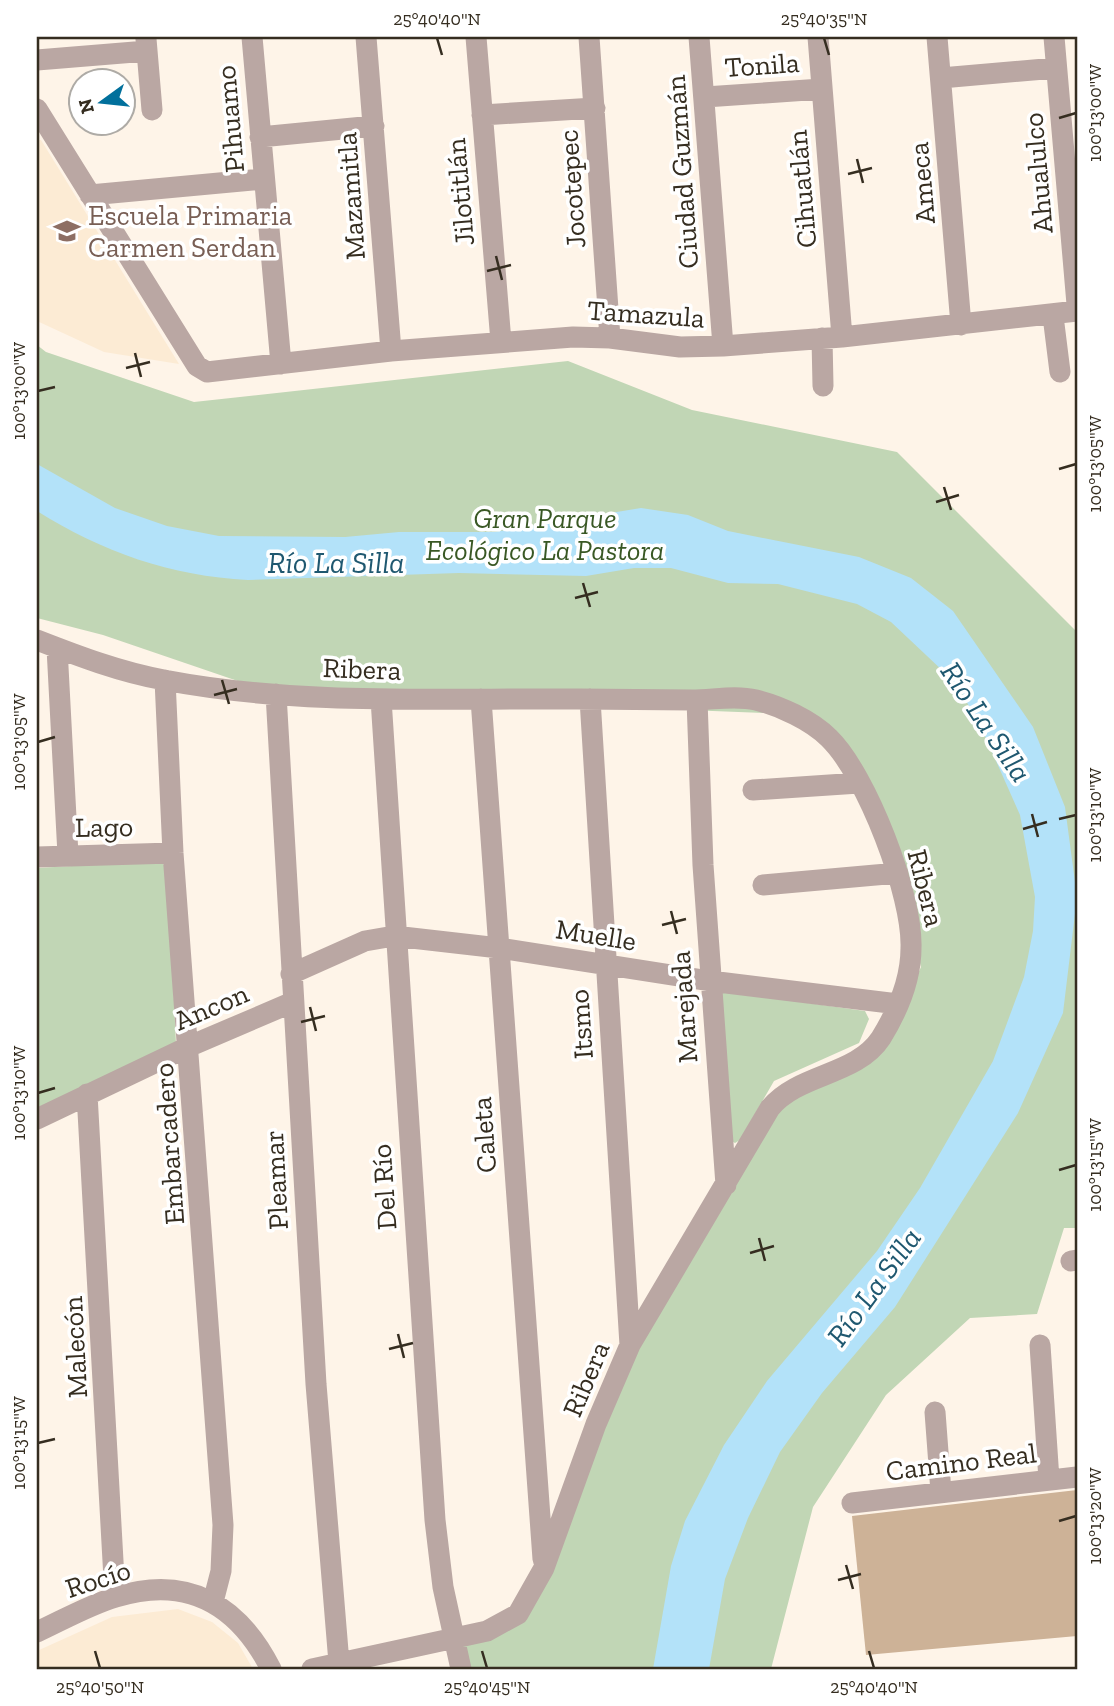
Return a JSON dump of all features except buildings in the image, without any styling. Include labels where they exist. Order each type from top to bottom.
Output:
[{"type":"street","name":"Pihuamo","points":[[252,37],[281,364]]},
{"type":"street","name":"Mazamitla","points":[[366,37],[391,351]]},
{"type":"street","name":"Jilotitlán","points":[[476,37],[501,342]]},
{"type":"street","name":"Jocotepec","points":[[589,37],[610,338]]},
{"type":"street","name":"Ciudad Guzmán","points":[[699,37],[723,346]]},
{"type":"street","name":"Cihuatlán","points":[[818,37],[832,337],[823,387]]},
{"type":"street","name":"Ameca","points":[[937,37],[961,325]]},
{"type":"street","name":"Ahualulco","points":[[1054,37],[1077,304]]},
{"type":"street","points":[[37,60],[146,44],[152,110]]},
{"type":"street","points":[[941,78],[1056,68]]},
{"type":"street","name":"Tonila","points":[[705,97],[822,89]]},
{"type":"street","points":[[482,114],[595,108]]},
{"type":"street","points":[[37,109],[90,195],[263,179]]},
{"type":"street","points":[[260,137],[374,127]]},
{"type":"street","name":"Tamazula","points":[[90,195],[197,366],[211,372],[391,351],[501,342],[610,338],[680,347],[723,346],[1053,316],[1077,311]]},
{"type":"street","points":[[1053,316],[1060,372]]},
{"type":"street","name":"Ribera","points":[[37,640],[105,665],[164,680],[276,694],[381,699],[753,699],[791,714],[827,736],[859,783],[898,873],[906,903],[911,949],[907,976],[898,1004],[874,1047],[863,1056],[799,1084],[778,1098],[630,1345],[596,1423],[544,1568],[518,1614],[495,1628],[312,1669]]},
{"type":"street","points":[[57,648],[68,855]]},
{"type":"street","name":"Embarcadero","points":[[164,680],[173,853],[190,1046],[223,1525],[221,1571],[213,1602]]},
{"type":"street","name":"Pleamar","points":[[276,694],[316,1384],[339,1663]]},
{"type":"street","name":"Del Río","points":[[381,699],[394,936],[435,1520],[453,1638],[461,1669]]},
{"type":"street","name":"Caleta","points":[[481,699],[544,1568]]},
{"type":"street","name":"Itsmo","points":[[590,699],[630,1345]]},
{"type":"street","name":"Marejada","points":[[697,700],[710,981],[726,1185]]},
{"type":"street","points":[[753,790],[859,783]]},
{"type":"street","name":"Lago","points":[[37,857],[173,853]]},
{"type":"street","points":[[763,885],[898,873]]},
{"type":"street","name":"Muelle","points":[[291,974],[365,941],[394,936],[499,948],[710,981],[898,1004]]},
{"type":"street","name":"Ancon","points":[[37,1119],[190,1046],[293,1002]]},
{"type":"street","name":"Malecón","points":[[87,1094],[116,1597]]},
{"type":"street","points":[[1040,1345],[1049,1480]]},
{"type":"street","points":[[935,1412],[941,1492]]},
{"type":"street","name":"Camino Real","points":[[852,1503],[1077,1477]]},
{"type":"street","name":"Rocío","points":[[37,1632],[116,1597],[162,1590],[192,1593],[213,1602],[239,1620],[257,1642],[271,1669]]},
{"type":"shaded area","name":"Escuela Primaria Carmen Serdan","points":[[37,140],[41,140],[179,364],[104,352],[37,321]]},
{"type":"shaded area","points":[[178,1609],[212,1622],[238,1643],[253,1669],[37,1669],[37,1651],[112,1617]]},
{"type":"green space","name":"Gran Parque Ecológico La Pastora","points":[[37,345],[46,352],[194,402],[568,361],[692,410],[897,452],[1077,632],[1077,1228],[1064,1228],[1037,1314],[970,1318],[886,1395],[813,1507],[771,1669],[461,1669],[453,1638],[518,1614],[596,1424],[770,1108],[846,1064],[911,989],[921,967],[898,873],[859,783],[791,714],[276,694],[103,635],[37,618]]},
{"type":"green space","points":[[159,861],[168,868],[176,1044],[37,1108],[37,868]]},
{"type":"green space","points":[[724,991],[865,1011],[869,1019],[859,1043],[774,1081],[740,1140],[735,1143],[730,1140],[717,998]]},
{"type":"water","name":"Río La Silla","points":[[37,464],[115,508],[167,526],[219,536],[345,537],[399,532],[494,532],[641,508],[688,515],[728,531],[859,557],[911,578],[953,611],[1033,727],[1065,807],[1077,897],[1063,1013],[1018,1113],[895,1307],[822,1393],[780,1452],[748,1518],[725,1579],[709,1669],[653,1669],[671,1566],[685,1521],[724,1445],[767,1381],[877,1251],[920,1188],[993,1061],[1024,977],[1033,931],[1035,897],[1020,815],[985,736],[963,695],[944,672],[891,622],[857,604],[778,584],[728,583],[671,568],[634,568],[586,576],[459,573],[248,580],[219,578],[165,567],[112,550],[37,511]]},
{"type":"place","name":"Escuela Primaria Carmen Serdan","points":[[67,231]]}]
